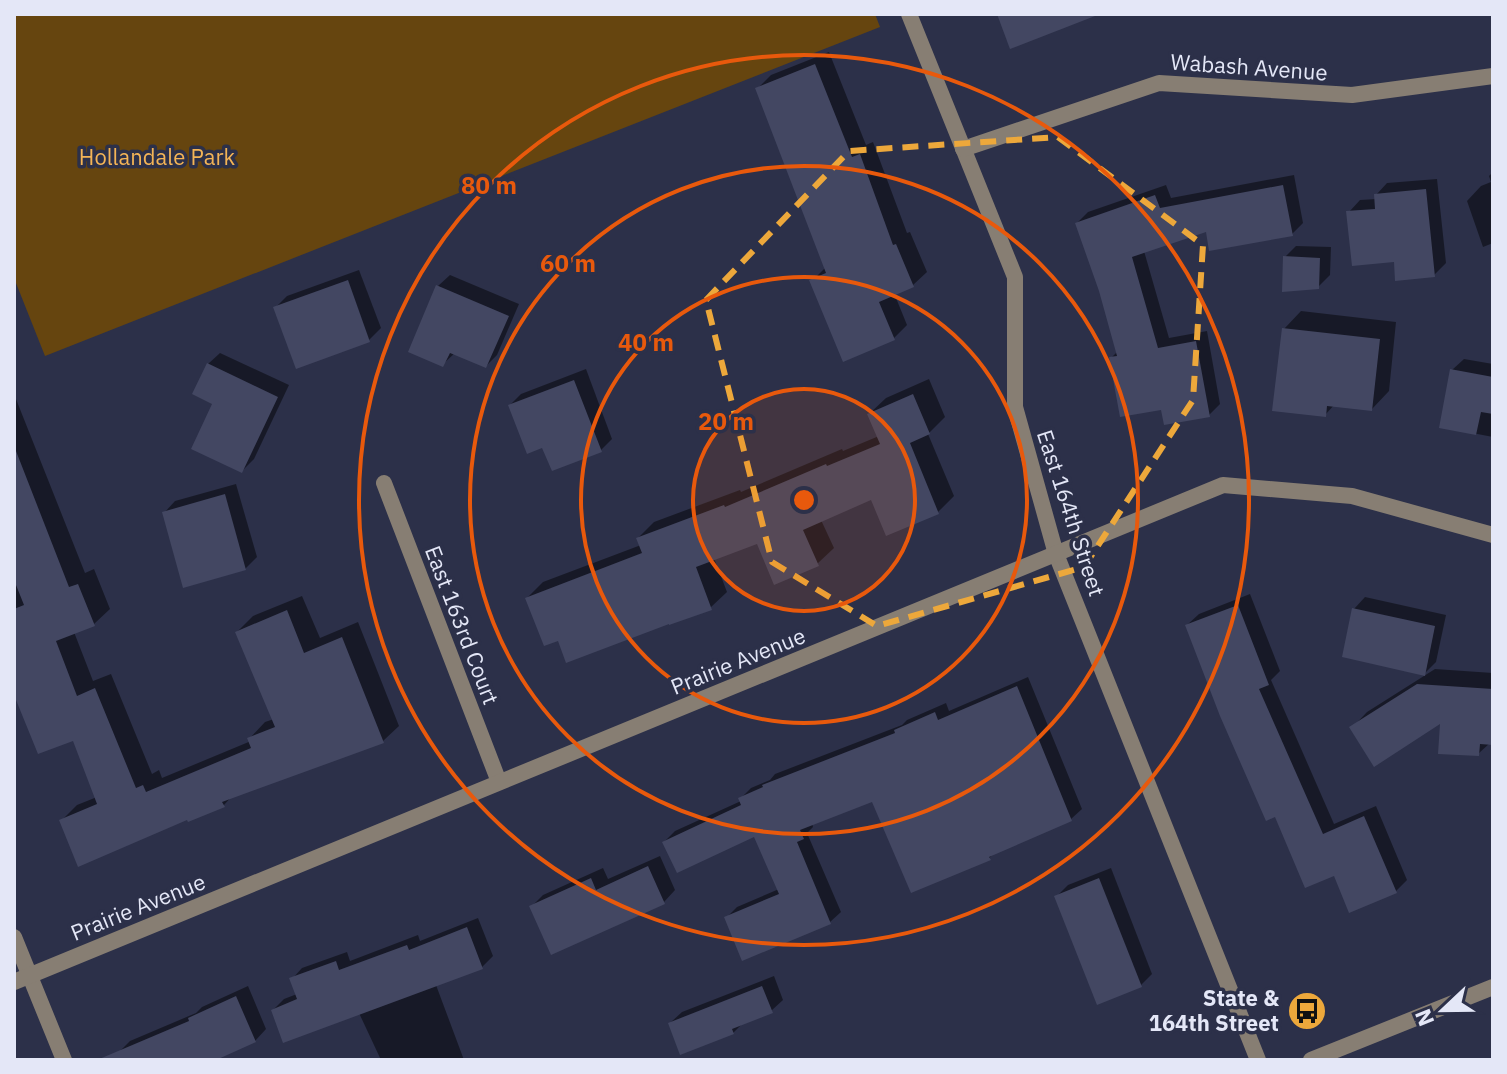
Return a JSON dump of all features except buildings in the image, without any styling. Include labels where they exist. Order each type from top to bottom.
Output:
[{"type":"street","name":"East 164th Street","points":[[909,14],[1015,277],[1015,407],[1056,554],[1258,1060]]},
{"type":"street","name":"Wabash Avenue","points":[[963,149],[1159,83],[1352,95],[1493,76]]},
{"type":"street","name":"East 163rd Court","points":[[384,483],[499,782]]},
{"type":"street","name":"Prairie Avenue","points":[[22,979],[1223,485],[1352,496],[1493,535]]},
{"type":"street","points":[[14,937],[22,979],[64,1060]]},
{"type":"street","points":[[1311,1060],[1493,987]]},
{"type":"highlighted area","points":[[1058,137],[1203,245],[1193,400],[1084,567],[877,626],[772,562],[706,300],[849,151]]},
{"type":"green space","name":"Hollandale Park","points":[[14,14],[875,14],[880,27],[45,356],[14,278]]},
{"type":"place","name":"State & 164th Street","points":[[1307,1011]]}]
